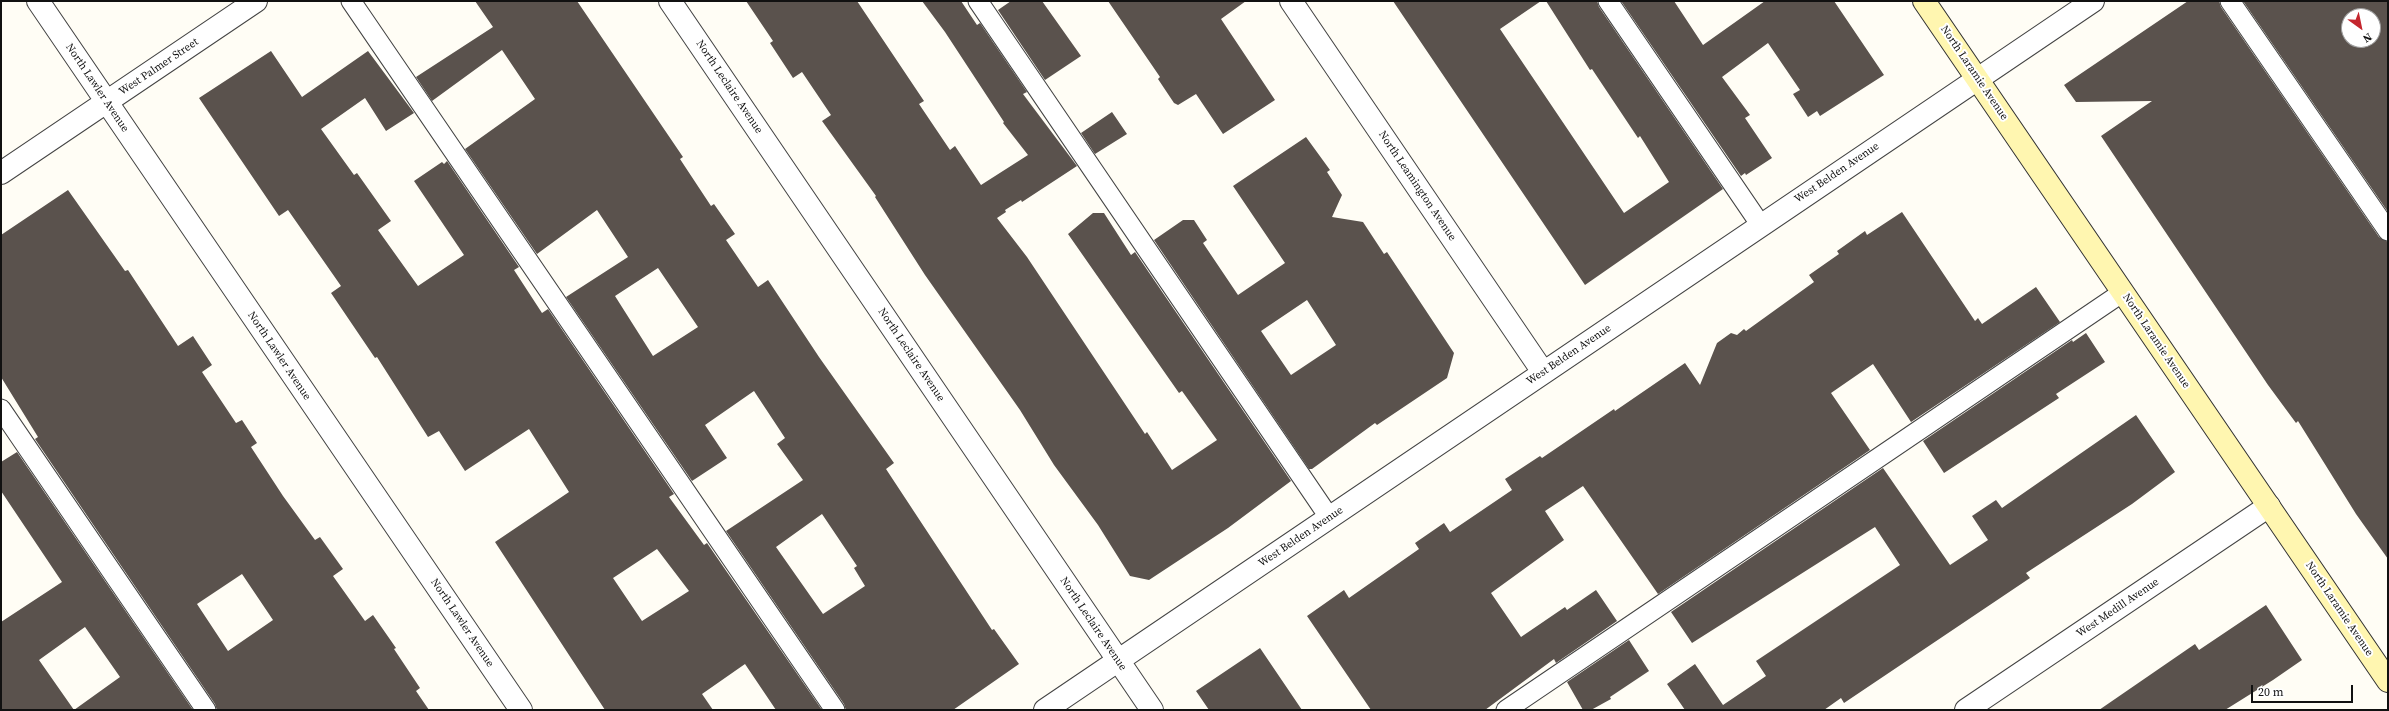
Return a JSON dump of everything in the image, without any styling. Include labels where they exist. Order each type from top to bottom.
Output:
[{"type":"street","name":"North Lawler Avenue","points":[[38,1],[521,710]]},
{"type":"street","name":"West Palmer Street","points":[[1,173],[256,1]]},
{"type":"street","name":"North Leclaire Avenue","points":[[670,1],[1152,710]]},
{"type":"street","name":"North Leamington Avenue","points":[[1292,1],[1543,372]]},
{"type":"street","name":"North Laramie Avenue","points":[[1924,1],[2388,681]]},
{"type":"street","name":"West Belden Avenue","points":[[1046,710],[1760,224],[2093,1]]},
{"type":"street","name":"West Medill Avenue","points":[[1966,710],[2269,506]]},
{"type":"lane","points":[[350,1],[835,710]]},
{"type":"lane","points":[[978,1],[1329,518]]},
{"type":"lane","points":[[1608,1],[1760,224]]},
{"type":"lane","points":[[2230,1],[2388,231]]},
{"type":"lane","points":[[1506,710],[2123,292]]},
{"type":"lane","points":[[1,409],[206,710]]},
{"type":"building","points":[[475,1],[577,1],[683,157],[680,159],[711,206],[714,204],[735,234],[726,240],[758,287],[768,280],[819,357],[894,463],[886,469],[992,630],[994,629],[1019,664],[953,710],[846,710],[844,704],[726,531],[803,480],[777,444],[785,438],[754,391],[705,425],[727,458],[692,481],[566,297],[628,257],[597,210],[537,254],[465,149],[535,99],[502,50],[432,101],[416,77],[493,27]],"holes":[[[658,268],[698,327],[653,356],[615,296]],[[822,514],[857,566],[854,568],[865,586],[823,614],[776,547]]]},
{"type":"building","points":[[746,1],[857,1],[924,101],[919,104],[950,150],[955,146],[981,185],[1028,155],[1003,123],[1004,122],[945,32],[922,1],[961,1],[977,25],[980,23],[1027,92],[1023,94],[1077,166],[1022,202],[1021,200],[1005,210],[1006,212],[997,218],[1027,257],[1145,434],[1147,432],[1172,470],[1217,440],[1182,391],[1179,393],[1068,234],[1093,213],[1104,213],[1131,255],[1135,252],[1291,481],[1228,528],[1149,580],[1130,576],[1098,525],[1054,465],[1020,410],[925,275],[875,197],[876,196],[822,121],[831,115],[802,72],[793,78],[770,43],[773,41]]},
{"type":"building","points":[[1011,1],[1042,1],[1081,56],[1045,80],[998,10]]},
{"type":"building","points":[[1108,1],[1246,1],[1221,19],[1275,100],[1223,134],[1196,94],[1178,105],[1174,103],[1158,79],[1160,77]]},
{"type":"building","points":[[1393,1],[1541,1],[1500,29],[1624,213],[1669,182],[1640,136],[1638,138],[1592,69],[1590,70],[1546,1],[1597,1],[1599,7],[1723,189],[1585,285]]},
{"type":"building","points":[[1621,1],[1674,1],[1703,45],[1765,1],[1834,1],[1884,75],[1820,116],[1817,111],[1808,117],[1793,94],[1800,90],[1768,43],[1722,77],[1750,115],[1745,118],[1772,158],[1746,175],[1745,173],[1741,176]]},
{"type":"building","points":[[2188,1],[2219,1],[2221,7],[2379,237],[2388,242],[2388,559],[2356,514],[2298,421],[2296,423],[2268,385],[2101,136],[2152,101],[2076,102],[2064,85]]},
{"type":"building","points":[[2243,1],[2388,1],[2388,212]]},
{"type":"building","points":[[271,51],[302,97],[368,51],[414,113],[386,131],[365,98],[321,129],[354,175],[357,173],[391,221],[378,230],[418,286],[464,255],[414,181],[442,162],[444,164],[447,161],[519,267],[514,270],[542,313],[548,309],[674,494],[669,497],[704,545],[707,543],[822,710],[776,710],[745,664],[702,694],[713,710],[605,710],[495,542],[569,492],[529,429],[465,471],[439,431],[428,437],[377,357],[375,358],[331,293],[341,286],[288,210],[279,216],[199,98]],"holes":[[[657,549],[689,591],[642,621],[613,578]]]},
{"type":"building","points":[[1112,112],[1127,134],[1095,154],[1081,133]]},
{"type":"building","points":[[1306,137],[1330,170],[1327,172],[1342,195],[1332,217],[1363,222],[1384,254],[1387,252],[1454,353],[1447,378],[1377,425],[1375,423],[1312,469],[1309,469],[1154,240],[1183,220],[1194,220],[1207,240],[1203,243],[1238,295],[1285,263],[1233,186]],"holes":[[[1307,300],[1336,345],[1291,375],[1261,331]]]},
{"type":"building","points":[[68,190],[125,271],[128,270],[178,346],[193,336],[212,365],[202,372],[236,423],[242,420],[257,443],[251,447],[283,496],[315,540],[320,537],[343,569],[333,576],[365,621],[373,615],[396,648],[394,649],[420,688],[416,691],[429,710],[217,710],[215,704],[35,439],[38,437],[1,377],[1,235]],"holes":[[[242,574],[273,620],[228,651],[197,604]]]},
{"type":"building","points":[[1902,212],[1975,321],[1978,318],[1982,324],[2036,287],[2060,322],[1911,422],[1873,364],[1831,393],[1870,450],[1658,594],[1583,486],[1545,511],[1564,540],[1491,593],[1521,637],[1565,607],[1567,610],[1596,590],[1617,621],[1556,663],[1554,659],[1485,710],[1371,710],[1307,616],[1344,590],[1349,598],[1419,549],[1415,543],[1444,523],[1450,532],[1512,490],[1505,479],[1540,456],[1542,458],[1614,409],[1615,411],[1685,363],[1700,385],[1717,343],[1731,333],[1737,335],[1744,329],[1746,331],[1814,282],[1809,275],[1839,254],[1837,251],[1865,231],[1867,235]]},
{"type":"building","points":[[2086,333],[2105,362],[2056,394],[2059,398],[1944,473],[1923,441],[2072,340],[2073,342]]},
{"type":"building","points":[[2136,415],[2175,472],[2132,504],[2026,573],[2030,578],[1844,703],[1841,698],[1824,710],[1685,710],[1667,684],[1695,664],[1723,705],[1766,676],[1756,661],[1900,565],[1875,527],[1692,643],[1671,612],[1883,468],[1950,565],[1988,540],[1972,516],[1996,500],[2002,508]]},
{"type":"building","points":[[17,452],[193,710],[74,710],[1,710],[1,622],[62,582],[1,491],[1,462]],"holes":[[[85,627],[120,677],[74,710],[39,660]]]},
{"type":"building","points":[[2266,605],[2302,660],[2273,680],[2225,710],[2099,710],[2195,644],[2199,650]]},
{"type":"building","points":[[1629,640],[1649,671],[1610,697],[1611,699],[1591,710],[1583,710],[1567,682]]},
{"type":"building","points":[[1260,648],[1302,710],[1209,710],[1196,691]]}]
